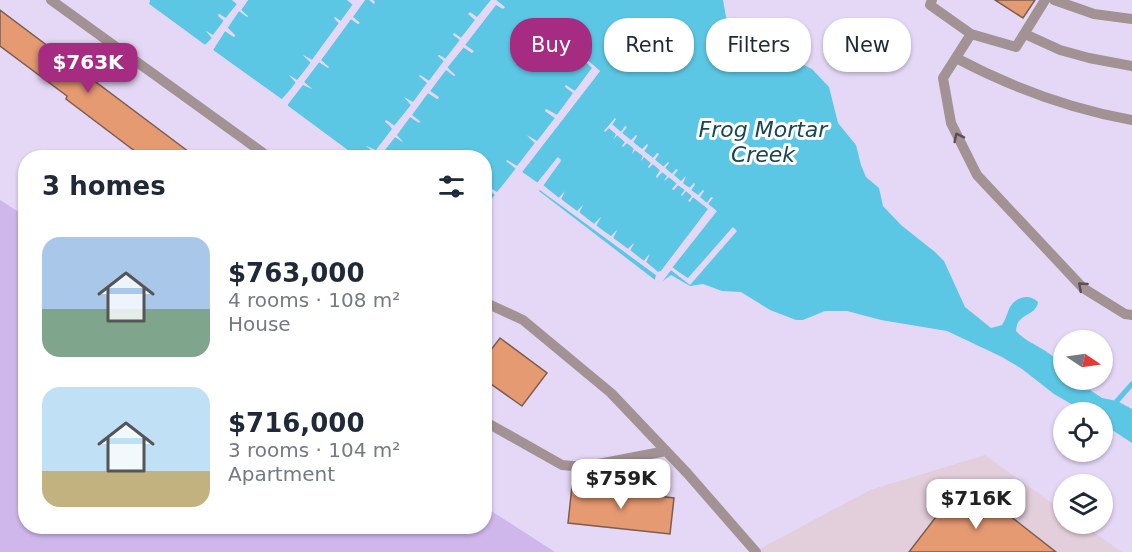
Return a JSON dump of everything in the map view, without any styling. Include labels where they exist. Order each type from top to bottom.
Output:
[{"type":"lane","points":[[51,0],[259,150]]},
{"type":"lane","points":[[933,0],[930,4],[972,34],[1016,47],[1045,0]]},
{"type":"lane","points":[[1054,0],[1094,14],[1132,19]]},
{"type":"lane","points":[[972,34],[943,78],[951,123],[977,175],[1083,288],[1125,314],[1132,315]]},
{"type":"lane","points":[[1024,34],[1060,50],[1132,66]]},
{"type":"lane","points":[[956,58],[1000,81],[1053,100],[1132,120]]},
{"type":"lane","points":[[492,309],[522,320],[611,393],[756,552]]},
{"type":"lane","points":[[492,426],[562,465],[583,467],[666,452]]},
{"type":"shaded area","points":[[0,200],[18,212],[18,534],[492,534],[492,512],[555,552],[0,552]]},
{"type":"shaded area","points":[[985,455],[1053,504],[1053,534],[1096,534],[1122,552],[754,552],[870,490]]},
{"type":"water","points":[[150,0],[232,0],[237,4],[225,19],[220,14],[218,15],[224,20],[213,36],[206,31],[212,38],[205,45],[149,4]]},
{"type":"water","points":[[248,0],[347,0],[353,4],[340,22],[334,19],[339,23],[312,60],[303,55],[311,62],[297,81],[289,75],[296,82],[283,100],[213,50],[225,31],[234,37],[235,35],[227,27],[239,11],[248,17],[241,10]]},
{"type":"water","points":[[365,0],[374,4],[373,0],[491,0],[477,18],[469,14],[476,19],[461,38],[454,33],[460,40],[445,59],[438,56],[444,61],[429,81],[420,75],[428,83],[413,103],[405,98],[411,105],[394,126],[386,120],[385,122],[393,128],[377,150],[366,146],[371,150],[348,150],[288,106],[303,84],[312,89],[304,82],[319,62],[328,68],[321,60],[351,19],[358,24],[359,22],[352,17]]},
{"type":"water","name":"Frog Mortar Creek","points":[[496,0],[723,0],[727,18],[706,18],[706,72],[811,72],[812,69],[829,87],[838,123],[856,145],[866,177],[879,188],[883,206],[901,225],[944,261],[965,307],[991,328],[1002,325],[1010,307],[1019,299],[1027,297],[1038,302],[1034,310],[1023,317],[1016,331],[1053,356],[1053,390],[1090,390],[1102,398],[1117,401],[1132,409],[1132,443],[1113,431],[1113,402],[1068,402],[1002,357],[947,331],[881,320],[847,311],[825,311],[803,320],[796,320],[770,310],[741,292],[722,291],[703,284],[690,286],[671,275],[660,283],[671,270],[690,284],[733,227],[688,279],[672,267],[716,211],[708,204],[711,198],[707,203],[699,197],[704,191],[698,196],[691,190],[695,185],[690,188],[682,183],[686,177],[681,182],[673,175],[677,170],[672,174],[665,168],[669,163],[664,167],[654,159],[658,154],[653,158],[644,151],[648,146],[642,150],[633,142],[637,136],[632,141],[622,133],[626,128],[621,132],[612,124],[616,119],[604,131],[609,128],[616,134],[614,139],[617,135],[625,142],[622,146],[627,143],[634,149],[632,154],[635,150],[643,156],[641,161],[644,157],[651,163],[648,167],[653,164],[661,171],[657,177],[662,172],[668,176],[664,180],[669,177],[677,184],[672,189],[678,185],[685,190],[681,195],[686,191],[692,196],[689,201],[693,197],[709,209],[661,271],[658,272],[646,262],[649,254],[644,261],[630,250],[634,243],[628,249],[613,238],[617,230],[611,237],[596,225],[601,217],[594,224],[579,212],[583,205],[577,212],[561,199],[564,192],[559,198],[543,185],[561,161],[557,158],[537,183],[522,172],[600,71],[592,64],[592,18],[510,18],[510,72],[589,72],[575,91],[565,86],[574,93],[557,115],[546,109],[545,111],[555,118],[537,142],[527,136],[535,143],[517,167],[507,161],[516,168],[497,193],[492,190],[492,150],[385,150],[395,137],[403,142],[396,135],[410,117],[420,122],[411,115],[428,93],[437,99],[438,97],[430,91],[446,69],[455,75],[447,68],[464,47],[472,53],[473,51],[465,45],[496,4],[505,8]]},
{"type":"water","points":[[540,189],[656,275],[655,280],[539,191]]},
{"type":"pier","points":[[146,0],[150,0],[149,4],[205,45],[212,38],[206,31],[213,35],[224,21],[218,16],[219,14],[226,18],[237,4],[232,0],[238,2],[243,0],[210,46],[205,48],[147,6]]},
{"type":"pier","points":[[244,0],[248,0],[241,10],[248,16],[239,11],[227,29],[235,35],[234,37],[225,31],[213,50],[281,100],[296,83],[289,75],[297,80],[311,63],[303,55],[312,60],[339,23],[334,18],[341,21],[353,5],[347,0],[354,3],[360,0],[285,102],[281,103],[210,51],[210,47]]},
{"type":"pier","points":[[361,0],[365,0],[353,17],[360,23],[351,19],[321,60],[329,67],[319,62],[304,82],[312,89],[303,85],[288,104],[348,150],[341,150],[286,108],[285,103]]},
{"type":"pier","points":[[491,0],[496,0],[505,7],[503,9],[496,5],[465,45],[474,51],[472,53],[463,47],[447,67],[455,75],[446,70],[430,91],[439,97],[438,99],[428,93],[412,115],[421,122],[410,117],[397,135],[403,142],[395,137],[385,150],[382,150],[493,2],[380,150],[376,150],[392,129],[386,120],[395,126],[411,105],[404,97],[413,102],[427,83],[419,76],[429,81],[444,61],[438,56],[446,59],[460,40],[453,35],[454,33],[461,38],[475,20],[468,14],[470,12],[477,17]]},
{"type":"pier","points":[[592,64],[600,71],[522,172],[538,183],[558,157],[561,160],[543,186],[559,198],[565,191],[561,199],[577,211],[583,205],[579,213],[594,224],[601,217],[596,226],[611,236],[617,230],[613,238],[628,249],[634,243],[630,251],[644,261],[650,254],[646,262],[658,272],[661,271],[708,209],[693,197],[690,202],[688,201],[692,196],[686,191],[682,196],[685,190],[678,185],[674,190],[672,189],[677,183],[669,177],[664,181],[667,176],[662,172],[657,178],[660,170],[653,164],[649,168],[651,163],[644,157],[641,161],[643,156],[635,150],[632,154],[634,148],[627,143],[623,147],[625,142],[617,135],[614,139],[616,134],[609,128],[605,132],[615,118],[612,125],[621,132],[625,126],[627,127],[622,133],[631,140],[636,135],[633,142],[642,149],[647,144],[644,151],[653,158],[657,153],[659,154],[655,160],[663,167],[668,162],[665,168],[672,174],[676,169],[678,170],[674,175],[681,181],[686,176],[683,183],[689,188],[694,183],[691,190],[698,195],[703,190],[700,197],[707,203],[711,197],[713,198],[708,204],[717,211],[672,268],[688,278],[733,227],[737,231],[690,285],[671,270],[659,286],[657,283],[713,211],[654,283],[656,275],[537,188],[540,185],[536,186],[519,173],[519,170],[596,71],[594,70],[492,203],[495,195],[492,189],[497,192],[516,169],[506,161],[517,166],[535,143],[527,135],[537,141],[555,118],[545,111],[546,109],[557,115],[573,93],[565,87],[566,85],[575,91],[589,72],[592,72]]},
{"type":"building","points":[[995,0],[1035,0],[1023,18]]},
{"type":"building","points":[[0,10],[186,150],[133,150],[0,46]]},
{"type":"building","points":[[500,338],[547,373],[522,406],[492,385],[492,348]]},
{"type":"building","points":[[572,486],[674,498],[670,534],[568,523]]},
{"type":"building","points":[[959,487],[991,511],[996,505],[1056,552],[909,552]]},
{"type":"waterway","points":[[1117,401],[1132,384]]}]
